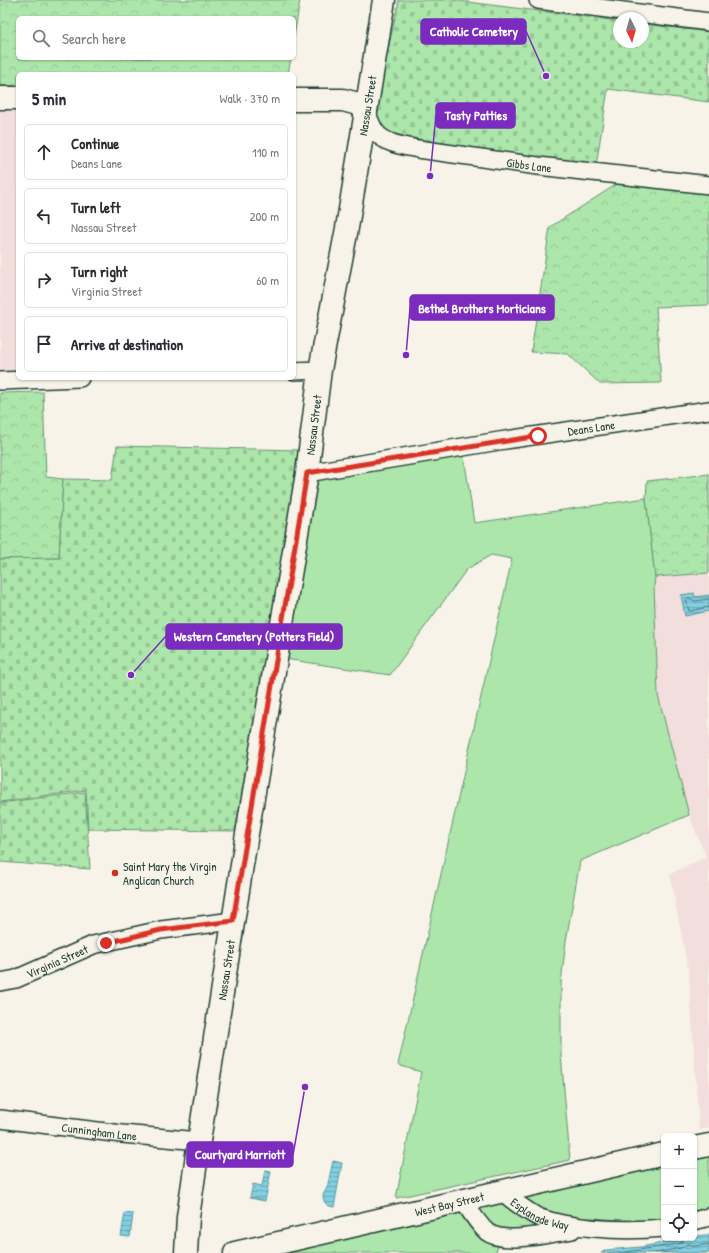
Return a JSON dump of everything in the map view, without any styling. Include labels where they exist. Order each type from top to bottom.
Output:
[{"type":"main road","name":"Nassau Street","points":[[186,1253],[188,1217],[199,1141],[233,921],[307,473],[320,370],[347,228],[384,0]]},
{"type":"main road","points":[[0,98],[16,98]]},
{"type":"main road","points":[[296,100],[343,100],[358,104],[366,111]]},
{"type":"main road","points":[[697,1147],[709,1145]]},
{"type":"main road","name":"West Bay Street","points":[[235,1253],[661,1155]]},
{"type":"street","points":[[538,0],[709,22]]},
{"type":"street","name":"Gibbs Lane","points":[[366,111],[376,132],[384,139],[418,149],[538,166],[709,185]]},
{"type":"street","points":[[296,371],[320,370]]},
{"type":"street","points":[[0,381],[27,380]]},
{"type":"street","name":"Deans Lane","points":[[307,473],[499,441],[709,410]]},
{"type":"street","name":"Virginia Street","points":[[0,982],[16,979],[94,945],[161,930],[233,921]]},
{"type":"street","name":"Cunningham Lane","points":[[0,1119],[122,1134],[199,1141]]},
{"type":"street","name":"Esplanade Way","points":[[501,1191],[537,1217],[551,1221],[584,1228],[637,1230],[661,1228]]},
{"type":"street","name":"Esplanade Way","points":[[463,1200],[477,1221],[488,1233],[505,1238],[519,1238],[584,1228]]},
{"type":"street","points":[[697,1220],[709,1217]]},
{"type":"shaded area","points":[[0,109],[16,109],[16,373],[0,374]]},
{"type":"shaded area","points":[[709,573],[709,1128],[699,1130],[689,974],[670,874],[706,857],[689,815],[658,695],[654,586],[655,577]]},
{"type":"green space","points":[[0,0],[300,0],[296,25],[296,16],[16,16],[16,60],[291,60],[288,72],[16,72],[16,86],[0,86]]},
{"type":"green space","points":[[399,0],[451,0],[613,20],[613,48],[649,48],[649,25],[709,32],[709,102],[608,89],[596,166],[459,146],[385,133],[376,120],[385,63]]},
{"type":"green space","points":[[617,184],[709,192],[709,305],[656,307],[661,383],[600,384],[568,354],[531,352],[550,227]]},
{"type":"green space","points":[[43,392],[46,477],[63,479],[59,558],[0,559],[0,393]]},
{"type":"green space","points":[[117,446],[300,450],[236,831],[88,829],[86,790],[0,802],[0,559],[59,558],[63,479],[112,480]]},
{"type":"green space","points":[[464,456],[474,523],[646,498],[655,577],[654,586],[658,695],[689,815],[580,861],[566,941],[561,983],[561,1054],[570,1160],[396,1198],[421,1072],[398,1065],[512,559],[491,555],[467,569],[390,675],[285,659],[317,479]]},
{"type":"green space","points":[[709,474],[709,573],[655,577],[646,498],[647,481]]},
{"type":"green space","points":[[85,792],[90,869],[0,862],[0,803]]},
{"type":"green space","points":[[709,1155],[709,1207],[697,1211],[697,1169],[697,1157]]},
{"type":"green space","points":[[661,1166],[661,1219],[635,1221],[591,1218],[498,1247],[495,1253],[279,1253]]},
{"type":"water","points":[[694,593],[695,597],[709,595],[709,611],[685,616],[681,595]]},
{"type":"water","points":[[333,1161],[342,1163],[334,1207],[329,1206],[326,1203],[323,1195],[327,1188]]},
{"type":"water","points":[[265,1170],[271,1171],[265,1201],[250,1198],[253,1184],[262,1186]]},
{"type":"water","points":[[125,1213],[133,1214],[130,1237],[121,1236]]},
{"type":"water","points":[[709,1234],[709,1253],[601,1253],[606,1250],[641,1247],[672,1241],[697,1241],[697,1236]]},
{"type":"place","name":"Catholic Cemetery","points":[[546,76]]},
{"type":"place","name":"Tasty Patties","points":[[430,176]]},
{"type":"place","name":"Bethel Brothers Morticians","points":[[406,355]]},
{"type":"place","name":"Western Cemetery (Potters Field)","points":[[131,675]]},
{"type":"place","name":"Saint Mary the Virgin Anglican Church","points":[[115,873]]},
{"type":"place","name":"Courtyard Marriott","points":[[305,1087]]},
{"type":"route","points":[[106,943],[161,930],[233,921],[307,473],[499,441],[538,436]]}]
